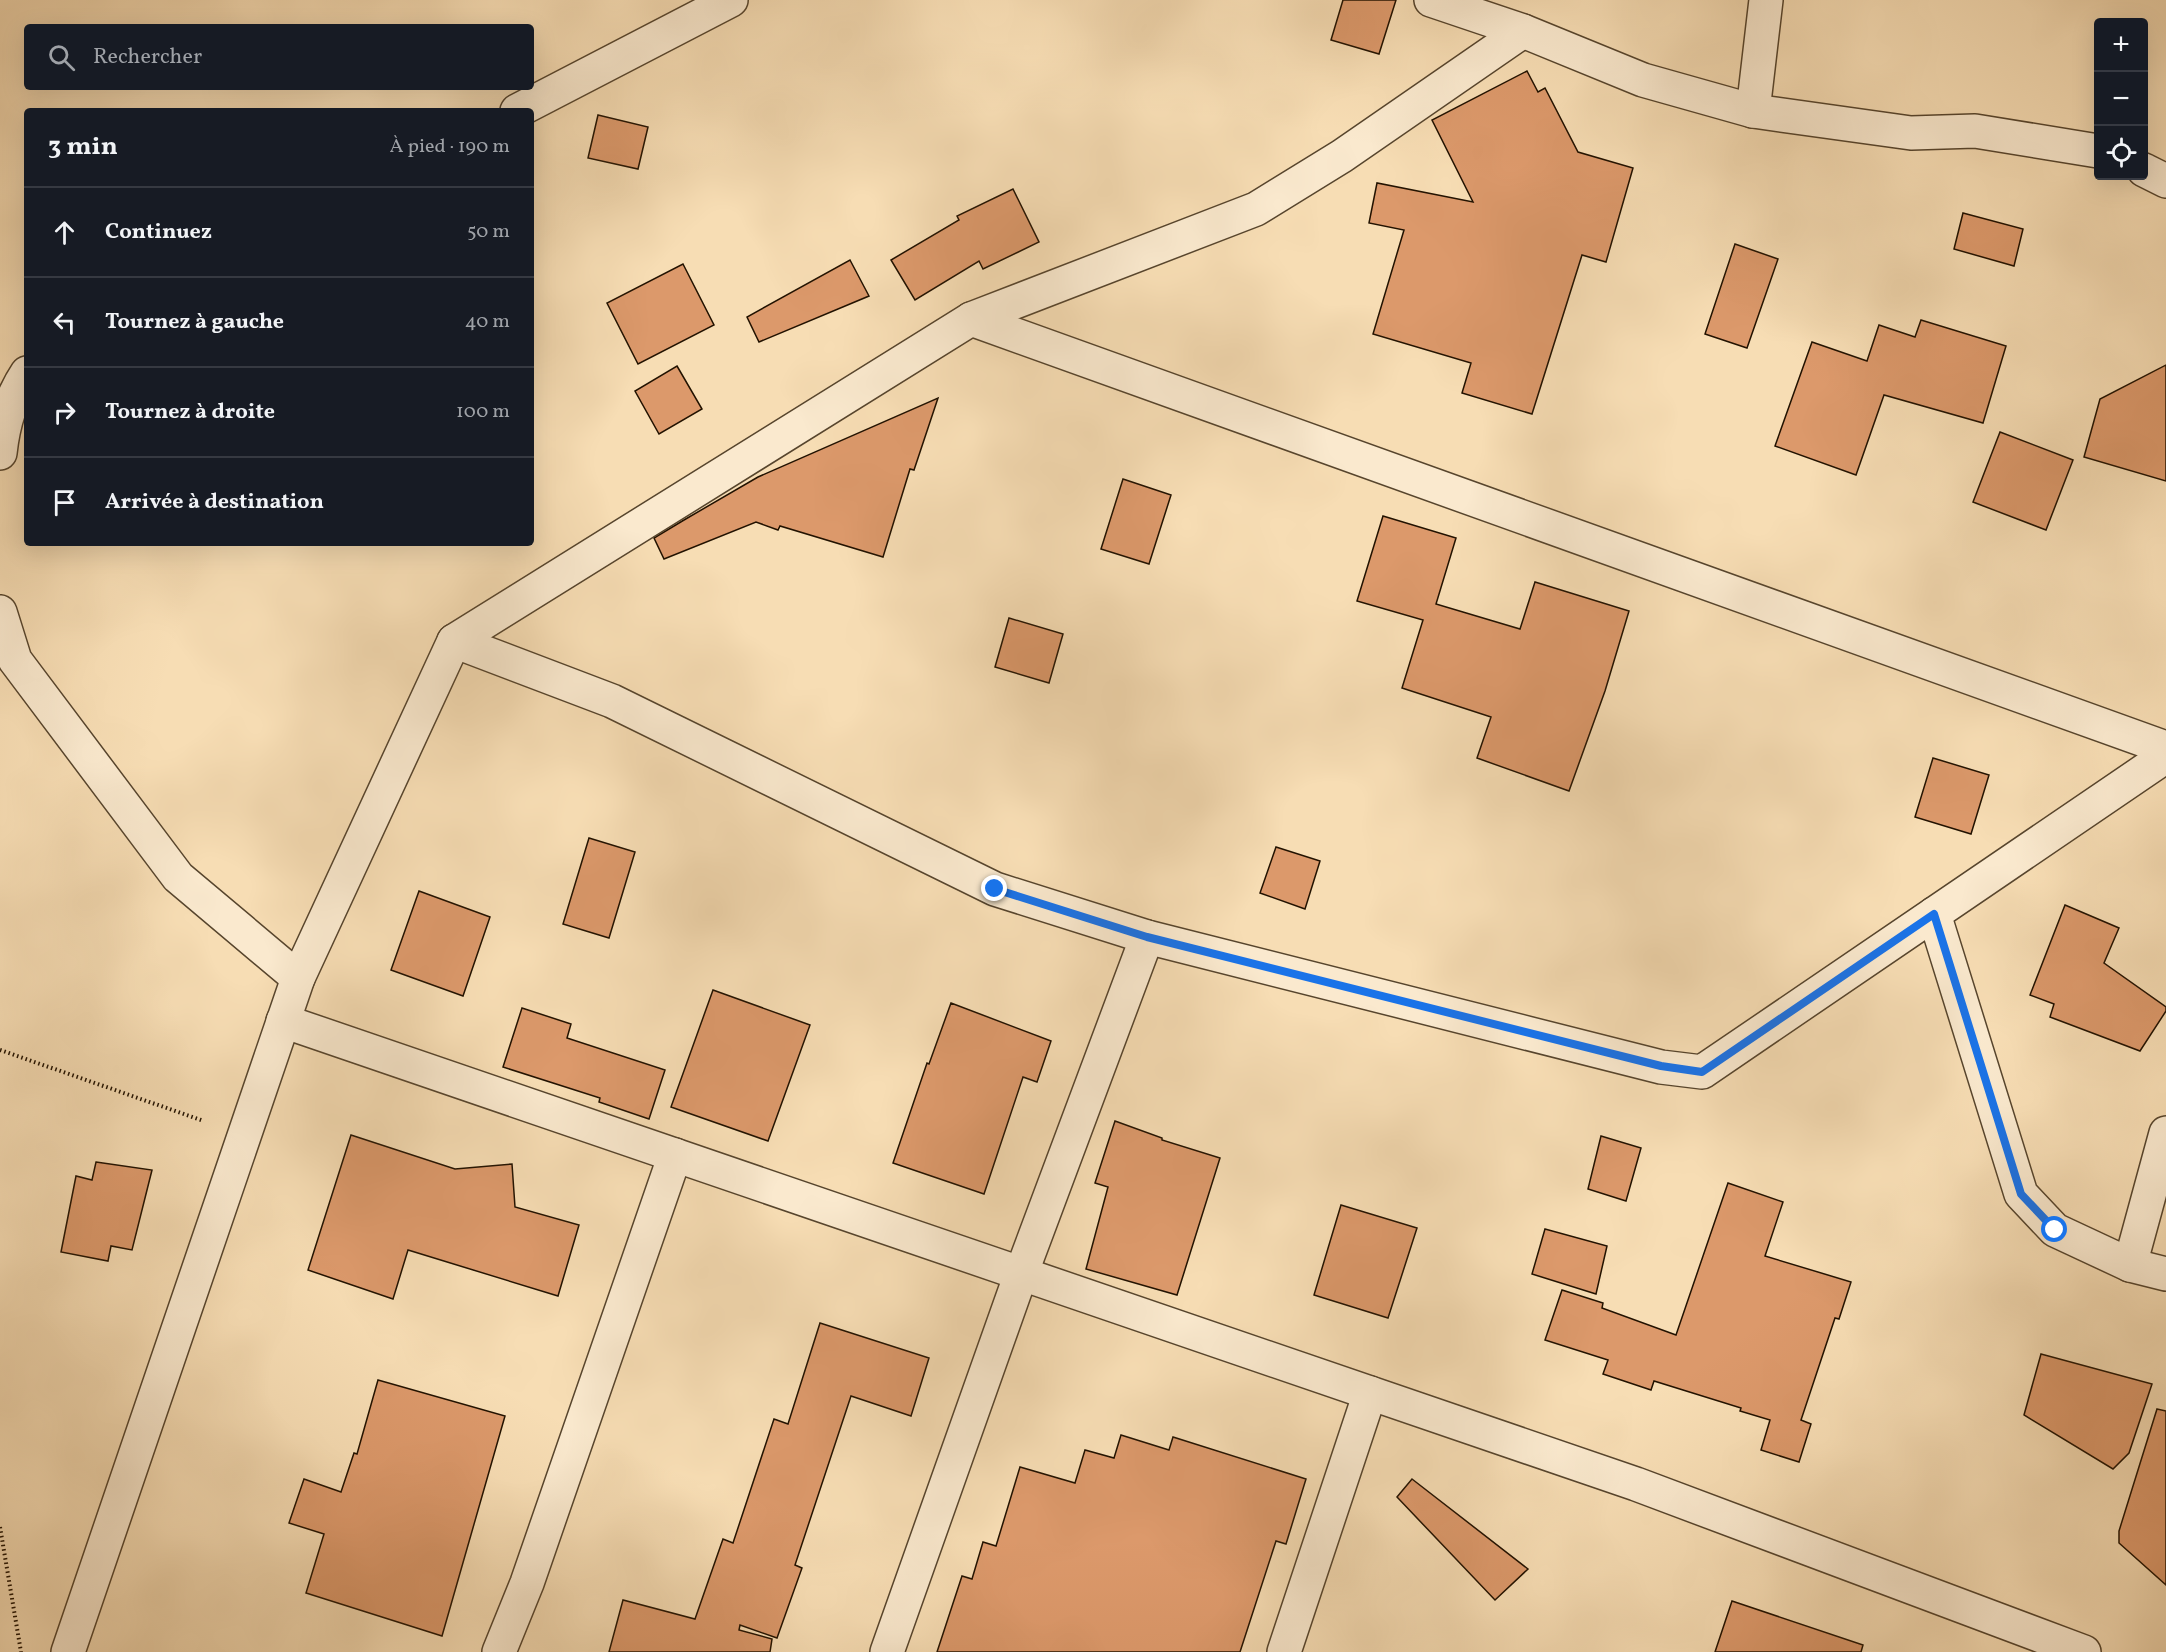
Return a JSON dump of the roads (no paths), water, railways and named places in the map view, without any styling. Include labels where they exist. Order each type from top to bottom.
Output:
[{"type":"street","points":[[523,108],[731,0]]},
{"type":"street","points":[[1431,0],[1523,31],[1643,80],[1753,111],[1911,133],[1975,131],[2094,150]]},
{"type":"street","points":[[1753,111],[1766,0]]},
{"type":"street","points":[[68,1652],[298,978],[454,641],[971,319],[1256,209],[1342,156],[1523,31]]},
{"type":"street","points":[[2148,172],[2166,181]]},
{"type":"street","points":[[971,319],[2166,748]]},
{"type":"street","points":[[0,453],[3,432],[16,390],[24,378]]},
{"type":"street","points":[[0,612],[15,660],[178,877],[298,978]]},
{"type":"street","points":[[454,641],[612,701],[995,889],[1147,937],[1661,1066],[1702,1072],[2166,756]]},
{"type":"street","points":[[1934,914],[2021,1194],[2055,1230],[2130,1265],[2166,1274]]},
{"type":"street","points":[[887,1652],[1021,1274],[1147,937]]},
{"type":"street","points":[[283,1022],[1635,1484],[2084,1652]]},
{"type":"street","points":[[2130,1265],[2166,1133]]},
{"type":"street","points":[[499,1652],[526,1583],[675,1155]]},
{"type":"street","points":[[1284,1652],[1370,1393]]}]
